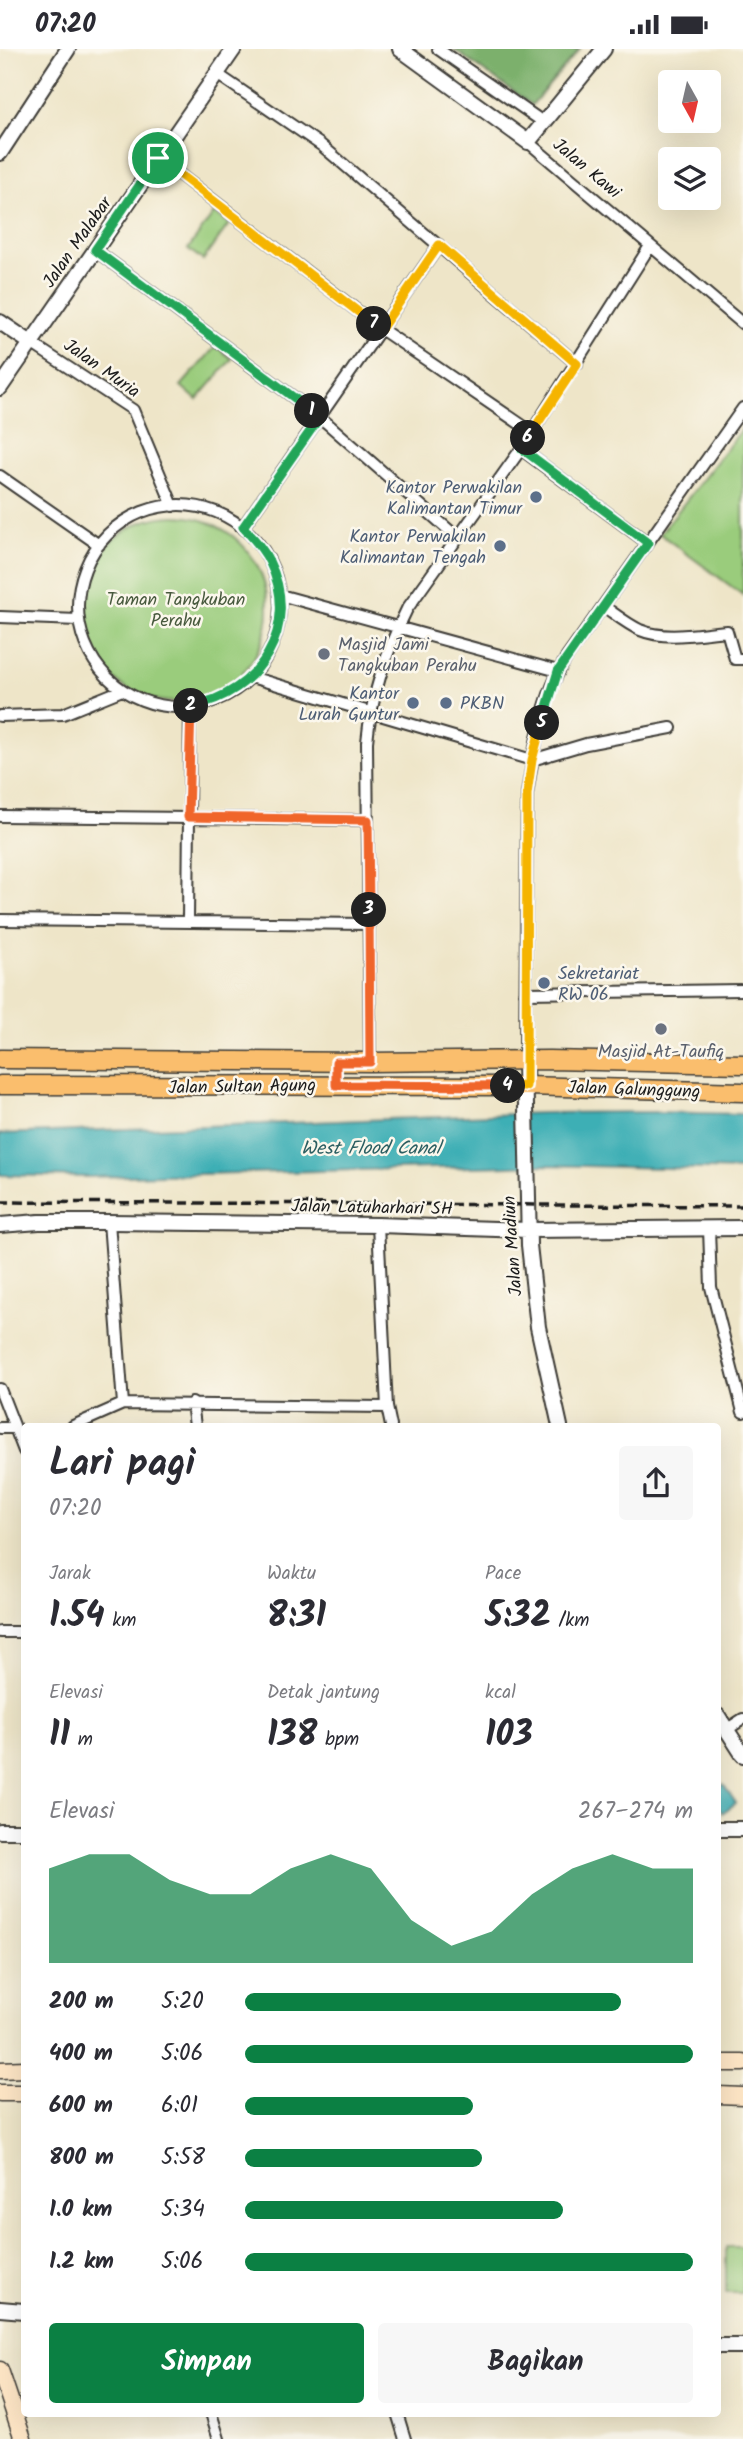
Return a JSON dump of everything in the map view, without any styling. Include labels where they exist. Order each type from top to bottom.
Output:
[{"type":"main road","name":"Jalan Sultan Agung","points":[[0,1059],[336,1062],[525,1060]]},
{"type":"main road","name":"Jalan Galunggung","points":[[525,1060],[743,1064]]},
{"type":"main road","points":[[336,1062],[336,1085]]},
{"type":"main road","name":"Jalan Sultan Agung","points":[[0,1085],[336,1085],[526,1090]]},
{"type":"main road","name":"Jalan Galunggung","points":[[526,1090],[743,1092]]},
{"type":"main road","points":[[721,2063],[743,2063]]},
{"type":"main road","points":[[0,2070],[21,2069]]},
{"type":"main road","points":[[0,2093],[21,2093]]},
{"type":"main road","points":[[721,2095],[743,2096]]},
{"type":"main road","points":[[0,2370],[23,2439]]},
{"type":"street","points":[[0,153],[68,49]]},
{"type":"street","name":"Jalan Malabar","points":[[0,388],[158,158],[222,78],[234,49]]},
{"type":"street","name":"Jalan Kawi","points":[[400,49],[528,142],[743,324]]},
{"type":"street","points":[[438,49],[544,122]]},
{"type":"street","points":[[528,142],[604,49]]},
{"type":"street","points":[[222,78],[321,145],[577,364]]},
{"type":"street","points":[[158,158],[381,329],[532,432]]},
{"type":"street","points":[[243,527],[439,245]]},
{"type":"street","points":[[370,1062],[367,742],[370,712],[398,628],[407,609],[522,449],[650,246]]},
{"type":"street","points":[[95,250],[320,417],[457,538]]},
{"type":"street","name":"Jalan Muria","points":[[0,322],[133,410],[173,506]]},
{"type":"street","points":[[525,1060],[527,794],[532,760],[558,671],[743,408]]},
{"type":"street","points":[[522,449],[648,543]]},
{"type":"street","points":[[0,476],[99,545]]},
{"type":"street","points":[[173,506],[208,510],[243,527],[269,561],[280,595],[275,639],[265,660],[251,677],[223,697],[190,706],[154,704],[122,690],[97,667],[82,637],[78,620],[81,579],[99,545],[116,528],[133,517],[152,509],[173,506]]},
{"type":"street","points":[[280,595],[558,671]]},
{"type":"street","points":[[603,606],[632,626],[655,635],[675,636],[727,631],[735,659],[743,659]]},
{"type":"street","points":[[0,617],[78,620]]},
{"type":"street","points":[[251,677],[532,760],[586,744],[671,728]]},
{"type":"street","points":[[0,716],[63,714],[122,690]]},
{"type":"street","points":[[188,921],[190,706]]},
{"type":"street","points":[[0,816],[368,820]]},
{"type":"street","points":[[0,920],[369,924]]},
{"type":"street","points":[[525,993],[743,990]]},
{"type":"street","name":"Jalan Madiun","points":[[525,1060],[529,1230],[538,1327],[559,1423]]},
{"type":"street","points":[[109,1222],[123,1404]]},
{"type":"street","name":"Jalan Latuharhari SH","points":[[0,1225],[109,1222],[378,1225],[529,1230],[743,1228]]},
{"type":"street","points":[[378,1225],[387,1407],[390,1423]]},
{"type":"street","points":[[709,1228],[711,1287],[743,1412]]},
{"type":"street","points":[[0,1389],[21,1442]]},
{"type":"street","points":[[192,1403],[195,1423]]},
{"type":"street","points":[[81,1423],[123,1404],[387,1407]]},
{"type":"street","points":[[0,1428],[15,1428]]},
{"type":"street","points":[[0,1632],[21,1632]]},
{"type":"street","points":[[726,1730],[743,1720]]},
{"type":"street","points":[[721,1721],[743,1755]]},
{"type":"street","points":[[721,1829],[743,1829]]},
{"type":"street","points":[[0,1831],[21,1831]]},
{"type":"street","points":[[0,2309],[21,2311]]},
{"type":"street","points":[[721,2346],[743,2346]]},
{"type":"street","points":[[212,2417],[219,2439]]},
{"type":"street","points":[[398,2417],[405,2439]]},
{"type":"green space","points":[[453,49],[580,49],[532,105]]},
{"type":"green space","points":[[214,213],[229,224],[203,260],[188,249]]},
{"type":"green space","points":[[216,346],[232,359],[197,400],[181,386]]},
{"type":"green space","points":[[743,428],[743,595],[660,534]]},
{"type":"green space","name":"Taman Tangkuban Perahu","points":[[175,516],[211,523],[241,543],[261,573],[268,609],[261,645],[241,675],[211,695],[175,702],[139,695],[109,675],[89,645],[82,609],[89,573],[109,543],[139,523]]},
{"type":"green space","points":[[726,2247],[743,2247],[743,2293],[726,2293]]},
{"type":"water","name":"West Flood Canal","points":[[543,1113],[743,1114],[743,1170],[545,1165],[89,1177],[0,1175],[0,1134]]},
{"type":"water","points":[[723,1784],[736,1803],[722,1813],[721,1811]]},
{"type":"railway","points":[[0,1202],[743,1206]]},
{"type":"place","name":"Kantor Perwakilan Kalimantan Timur","points":[[536,497]]},
{"type":"place","name":"Kantor Perwakilan Kalimantan Tengah","points":[[500,546]]},
{"type":"place","name":"Masjid Jami Tangkuban Perahu","points":[[324,654]]},
{"type":"place","name":"Kantor Lurah Guntur","points":[[413,703]]},
{"type":"place","name":"PKBN","points":[[446,703]]},
{"type":"place","name":"Sekretariat RW 06","points":[[544,983]]},
{"type":"place","name":"Masjid At-Taufiq","points":[[661,1029]]},
{"type":"route","points":[[158,158],[381,329],[439,245],[577,364],[522,449],[648,543],[558,671],[532,760],[527,794],[526,1086],[336,1085],[336,1062],[370,1062],[368,820],[188,817],[190,706],[223,697],[251,677],[269,653],[278,625],[280,595],[276,577],[259,545],[243,527],[320,417],[95,250],[158,158]]}]
